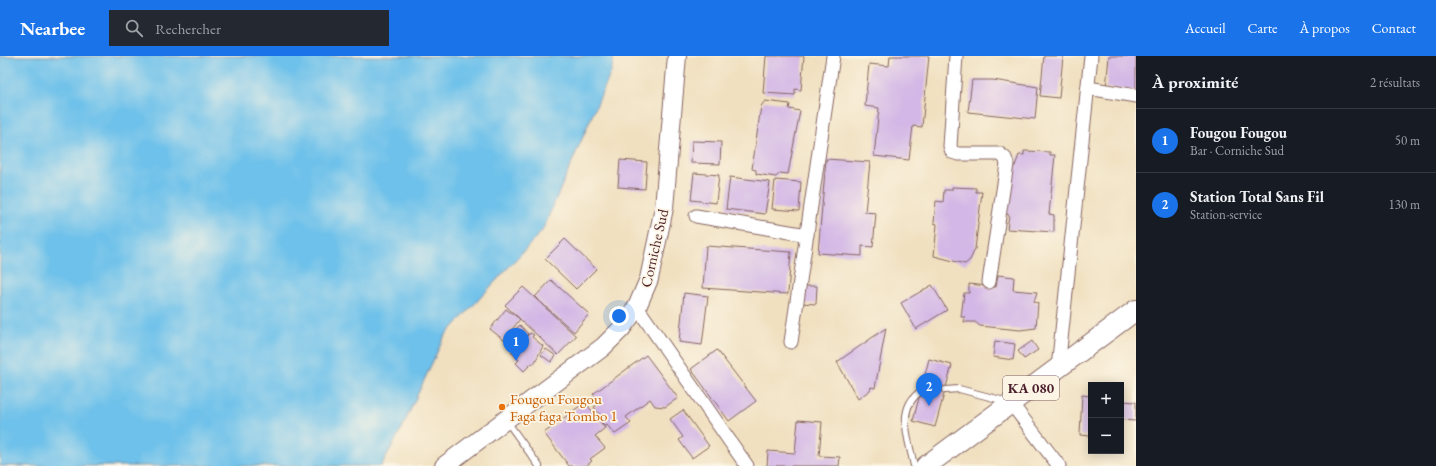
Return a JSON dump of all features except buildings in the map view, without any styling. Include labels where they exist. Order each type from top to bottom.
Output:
[{"type":"main road","name":"Corniche Sud","points":[[444,466],[603,347],[621,328],[637,307],[649,279],[664,208],[677,56]]},
{"type":"main road","name":"KA 080","points":[[926,466],[1136,310]]},
{"type":"street","points":[[791,342],[833,56]]},
{"type":"street","points":[[956,56],[950,146],[952,152],[958,154],[1000,154],[1005,158],[1007,164],[989,282]]},
{"type":"street","points":[[1058,368],[1092,56]]},
{"type":"street","points":[[1088,88],[1136,96]]},
{"type":"street","points":[[696,216],[807,235]]},
{"type":"street","points":[[637,307],[747,466]]},
{"type":"street","points":[[1011,403],[1048,460],[1059,466]]},
{"type":"lane","points":[[945,390],[959,389],[1011,403]]},
{"type":"lane","points":[[914,466],[905,425],[907,407],[912,398],[921,391]]},
{"type":"lane","points":[[505,419],[539,466]]},
{"type":"water","points":[[0,56],[614,56],[611,72],[542,231],[444,337],[403,426],[381,466],[0,466]]},
{"type":"place","name":"Fougou Fougou","points":[[516,361]]},
{"type":"place","name":"Station Total Sans Fil","points":[[929,406]]},
{"type":"place","name":"Fougou Fougou Faga faga Tombo 1","points":[[502,407]]}]
